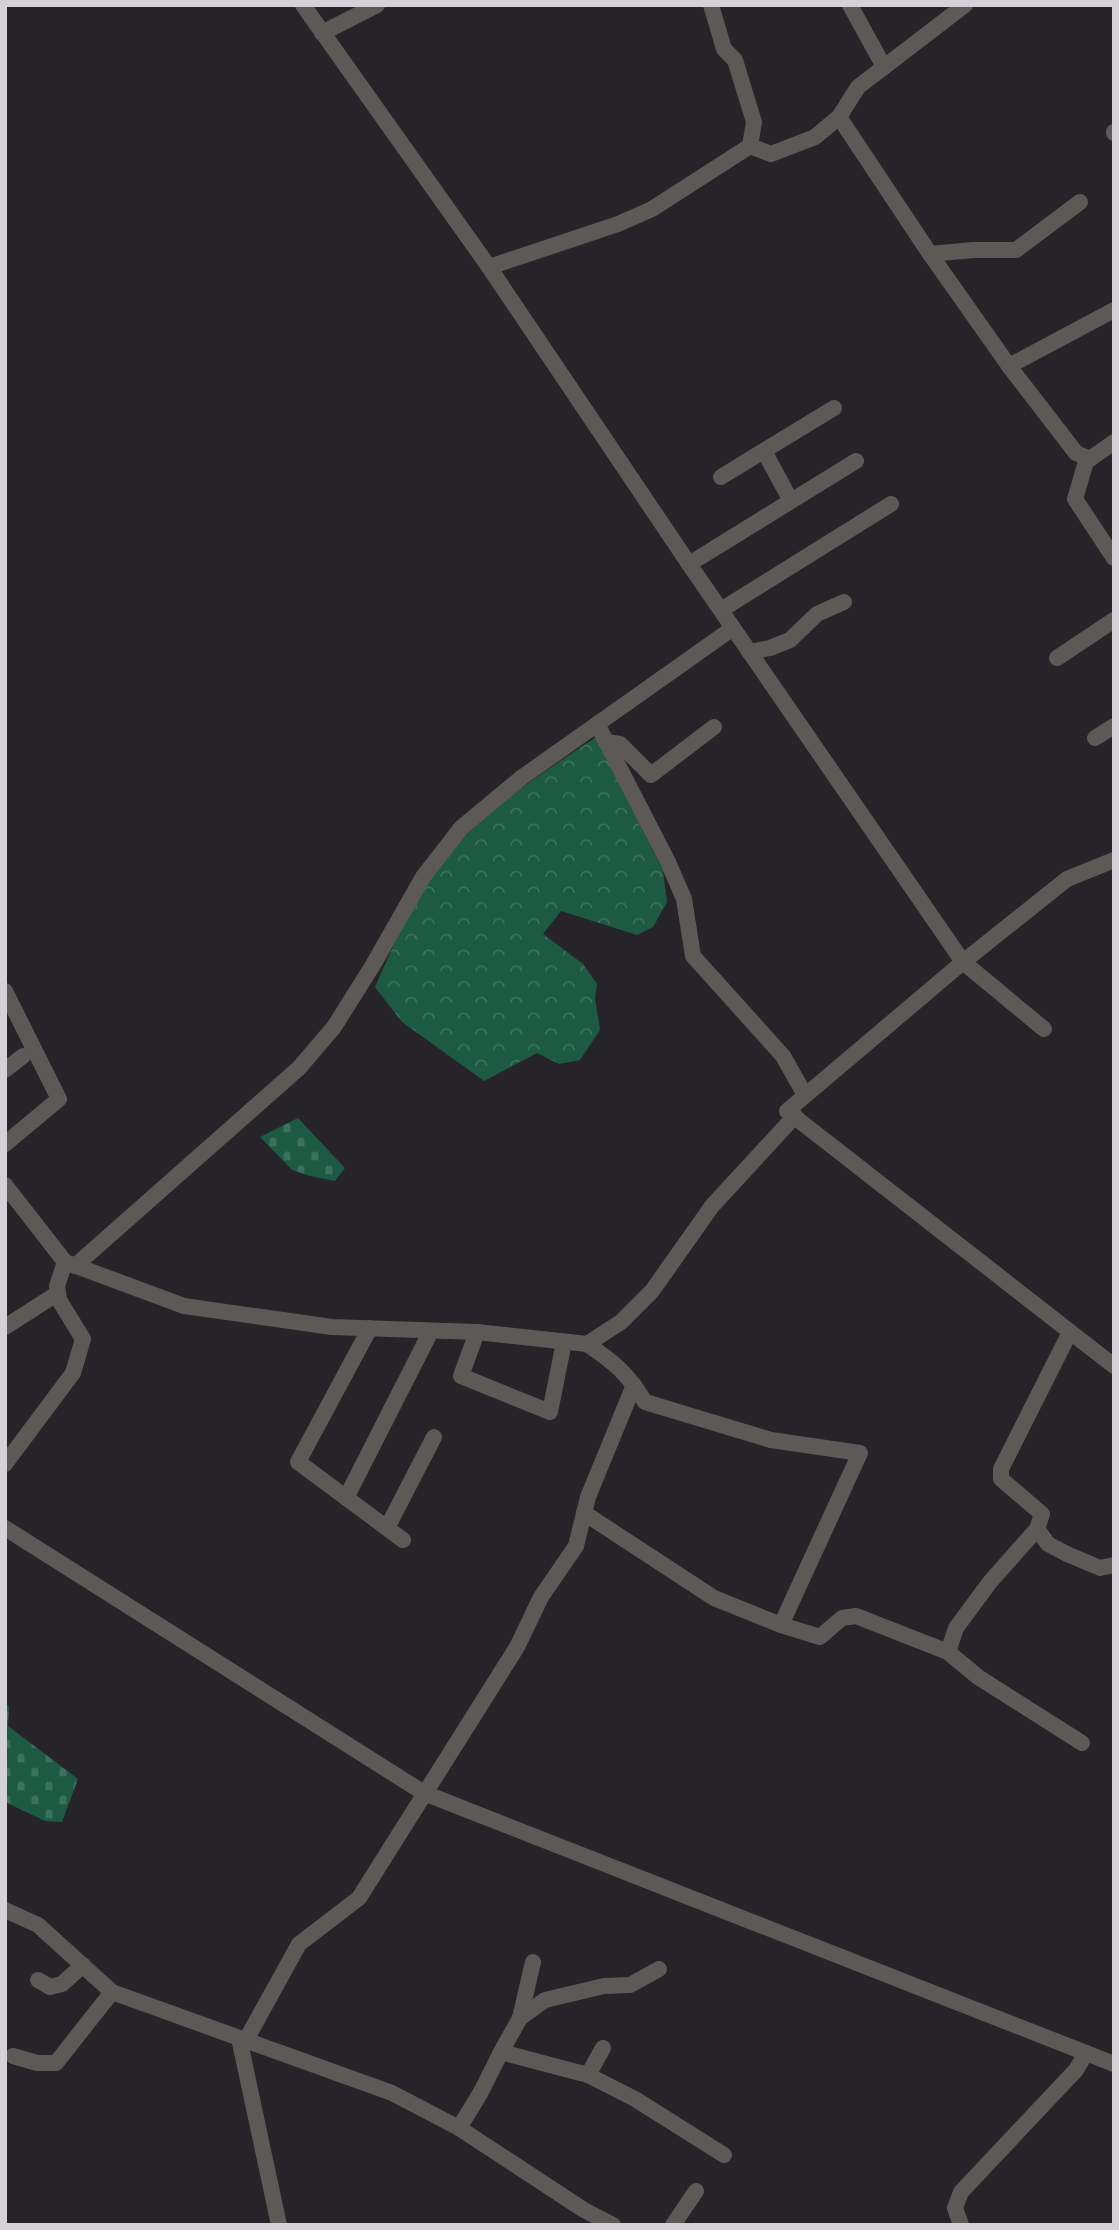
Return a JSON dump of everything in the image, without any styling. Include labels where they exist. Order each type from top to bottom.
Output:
[{"type":"street","points":[[303,5],[489,267],[749,652],[963,962],[1044,1030]]},
{"type":"street","points":[[322,33],[377,5]]},
{"type":"street","points":[[489,267],[618,224],[652,209],[750,146],[754,122],[735,60],[724,49],[711,5]]},
{"type":"street","points":[[850,5],[884,67]]},
{"type":"street","points":[[750,146],[771,153],[815,137],[839,117],[858,87],[965,5]]},
{"type":"street","points":[[839,117],[930,254],[1009,366],[1076,453],[1090,459],[1114,442]]},
{"type":"street","points":[[930,254],[1016,250],[1080,202]]},
{"type":"street","points":[[1009,366],[1114,310]]},
{"type":"street","points":[[721,477],[834,408]]},
{"type":"street","points":[[764,451],[791,500]]},
{"type":"street","points":[[1087,458],[1075,499],[1114,558]]},
{"type":"street","points":[[689,564],[856,461]]},
{"type":"street","points":[[721,610],[891,504]]},
{"type":"street","points":[[749,652],[790,640],[817,614],[844,602]]},
{"type":"street","points":[[1056,657],[1114,620]]},
{"type":"street","points":[[5,1464],[72,1373],[76,1362],[83,1339],[59,1300],[57,1286],[70,1264],[299,1068],[334,1027],[373,965],[422,877],[461,828],[521,778],[733,628]]},
{"type":"street","points":[[597,724],[668,862],[684,899],[693,956],[783,1056],[805,1095]]},
{"type":"street","points":[[1095,738],[1114,726]]},
{"type":"street","points":[[606,742],[620,744],[651,775],[714,727]]},
{"type":"street","points":[[1114,860],[1067,879],[963,962],[787,1111],[1114,1366]]},
{"type":"street","points":[[5,991],[59,1099],[5,1144]]},
{"type":"street","points":[[5,1070],[23,1056]]},
{"type":"street","points":[[587,1344],[621,1322],[652,1291],[712,1206],[795,1116]]},
{"type":"street","points":[[5,1185],[70,1264],[184,1306],[332,1326],[477,1332],[587,1344],[615,1363],[635,1385],[645,1402],[771,1440],[860,1453],[781,1625]]},
{"type":"street","points":[[5,1327],[58,1293]]},
{"type":"street","points":[[370,1328],[298,1462],[403,1540]]},
{"type":"street","points":[[346,1498],[431,1331]]},
{"type":"street","points":[[477,1332],[461,1376],[550,1412],[564,1342]]},
{"type":"street","points":[[948,1652],[956,1628],[990,1582],[1037,1529],[1042,1514],[1001,1479],[1001,1469],[1070,1332]]},
{"type":"street","points":[[279,2225],[242,2039],[299,1944],[359,1898],[517,1647],[541,1597],[576,1546],[588,1496],[635,1385]]},
{"type":"street","points":[[387,1528],[434,1437]]},
{"type":"street","points":[[584,1513],[714,1598],[781,1625],[820,1637],[842,1618],[856,1616],[948,1652],[978,1677],[1082,1743]]},
{"type":"street","points":[[5,1528],[424,1793],[1114,2064]]},
{"type":"street","points":[[1037,1529],[1048,1544],[1067,1554],[1100,1568],[1114,1565]]},
{"type":"street","points":[[5,1910],[38,1925],[112,1992],[392,2093],[459,2128],[584,2210],[613,2225]]},
{"type":"street","points":[[459,2128],[520,2018],[533,1962]]},
{"type":"street","points":[[38,1980],[50,1987],[62,1984],[83,1965]]},
{"type":"street","points":[[520,2018],[545,2000],[604,1986],[630,1985],[659,1969]]},
{"type":"street","points":[[13,2056],[37,2063],[55,2063],[112,1992]]},
{"type":"street","points":[[588,2075],[603,2048]]},
{"type":"street","points":[[501,2052],[588,2075],[635,2099],[724,2155]]},
{"type":"street","points":[[961,2225],[956,2208],[961,2192],[1076,2070],[1086,2053]]},
{"type":"street","points":[[673,2225],[696,2190]]},
{"type":"green space","points":[[596,737],[663,871],[667,902],[653,927],[637,935],[561,911],[543,934],[583,964],[597,984],[595,998],[600,1030],[580,1060],[559,1064],[537,1053],[484,1081],[402,1022],[375,987],[413,906],[444,858],[462,838],[504,801]]},
{"type":"green space","points":[[298,1118],[345,1168],[335,1181],[292,1170],[260,1137]]},
{"type":"green space","points":[[5,1704],[9,1706],[8,1726],[78,1779],[62,1822],[45,1821],[5,1802]]}]
